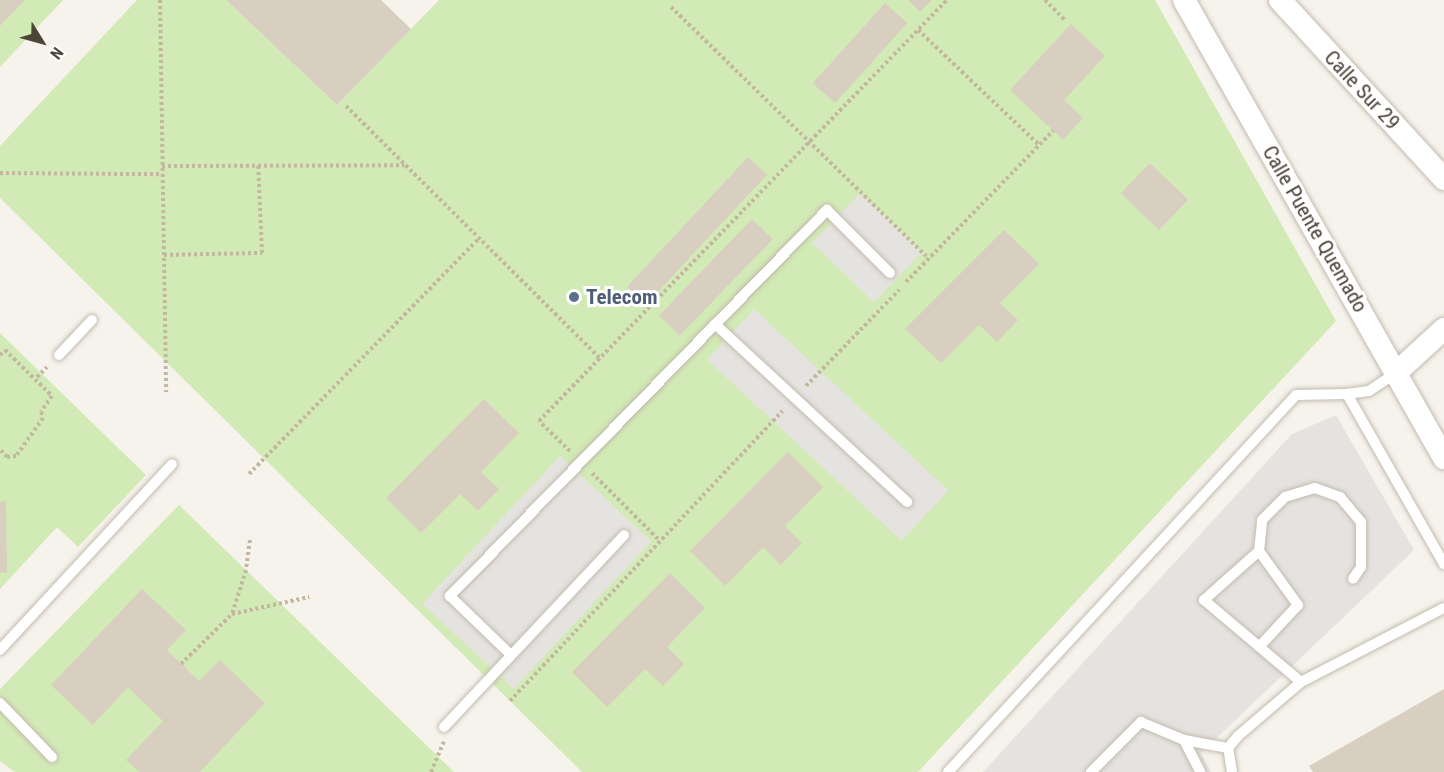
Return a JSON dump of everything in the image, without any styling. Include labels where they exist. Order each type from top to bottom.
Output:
[{"type":"street","name":"Calle Puente Quemado","points":[[1184,0],[1444,458]]},
{"type":"street","name":"Calle Sur 29","points":[[1280,0],[1444,179]]},
{"type":"street","points":[[1397,372],[1444,329]]},
{"type":"lane","points":[[511,655],[450,596],[827,210],[890,273]]},
{"type":"lane","points":[[59,355],[92,320]]},
{"type":"lane","points":[[715,324],[907,502]]},
{"type":"lane","points":[[948,772],[1296,395],[1369,392],[1397,372]]},
{"type":"lane","points":[[1347,394],[1444,564]]},
{"type":"lane","points":[[0,650],[172,464]]},
{"type":"lane","points":[[1259,647],[1298,605],[1259,550],[1262,520],[1285,497],[1316,488],[1340,497],[1361,522],[1361,567],[1353,579]]},
{"type":"lane","points":[[446,729],[511,655],[624,535]]},
{"type":"lane","points":[[1259,550],[1204,600],[1301,682]]},
{"type":"lane","points":[[1228,748],[1301,682],[1444,608]]},
{"type":"lane","points":[[0,703],[52,757]]},
{"type":"lane","points":[[1092,772],[1142,722],[1184,740],[1228,748]]},
{"type":"lane","points":[[1184,740],[1200,772]]},
{"type":"lane","points":[[1228,748],[1232,772]]},
{"type":"path","points":[[160,0],[166,392]]},
{"type":"path","points":[[660,541],[539,421],[947,0]]},
{"type":"path","points":[[1045,0],[1065,20]]},
{"type":"path","points":[[671,7],[929,259]]},
{"type":"path","points":[[918,30],[1039,145]]},
{"type":"path","points":[[346,106],[600,358]]},
{"type":"path","points":[[510,701],[795,398],[1053,130]]},
{"type":"path","points":[[162,166],[258,163],[405,165]]},
{"type":"path","points":[[164,255],[262,252],[258,163]]},
{"type":"path","points":[[0,173],[162,174]]},
{"type":"path","points":[[249,474],[479,238]]},
{"type":"path","points":[[0,355],[5,350],[52,396],[41,412],[43,418],[16,456],[8,457],[0,449]]},
{"type":"path","points":[[181,664],[232,614],[246,570],[250,540]]},
{"type":"path","points":[[232,614],[309,597]]},
{"type":"path","points":[[431,772],[446,729]]},
{"type":"green space","points":[[0,0],[63,0],[0,67]]},
{"type":"green space","points":[[137,0],[226,0],[337,105],[439,0],[1155,0],[1336,321],[918,772],[582,772],[0,198],[0,146]]},
{"type":"green space","points":[[0,333],[146,475],[78,547],[57,527],[0,589]]},
{"type":"green space","points":[[179,505],[454,772],[15,772],[0,761],[0,689]]},
{"type":"shaded area","points":[[860,193],[922,253],[874,302],[812,243]]},
{"type":"shaded area","points":[[754,309],[949,490],[901,541],[707,359]]},
{"type":"shaded area","points":[[1336,415],[1414,550],[1201,753],[1211,772],[983,772],[1292,434]]},
{"type":"shaded area","points":[[560,456],[651,541],[514,689],[422,604]]},
{"type":"building","points":[[0,0],[25,0],[0,26]]},
{"type":"building","points":[[226,0],[381,0],[411,29],[337,105]]},
{"type":"building","points":[[908,0],[932,0],[920,12]]},
{"type":"building","points":[[885,3],[907,23],[835,103],[813,83]]},
{"type":"building","points":[[1071,24],[1105,56],[1064,100],[1083,118],[1063,140],[1010,90]]},
{"type":"building","points":[[748,157],[767,175],[646,304],[627,286]]},
{"type":"building","points":[[1150,163],[1188,200],[1159,230],[1121,193]]},
{"type":"building","points":[[752,219],[773,239],[680,336],[659,315]]},
{"type":"building","points":[[1004,230],[1039,264],[1000,303],[1018,320],[997,342],[979,325],[941,363],[905,329]]},
{"type":"building","points":[[484,399],[519,433],[481,472],[499,489],[478,511],[460,494],[421,533],[386,498]]},
{"type":"building","points":[[788,452],[823,487],[785,526],[802,543],[781,565],[763,547],[725,586],[690,551]]},
{"type":"building","points":[[6,501],[7,573],[0,573],[0,502]]},
{"type":"building","points":[[670,573],[705,608],[667,647],[684,664],[663,686],[645,669],[607,707],[572,672]]},
{"type":"building","points":[[142,589],[186,630],[167,650],[199,681],[220,660],[265,703],[200,772],[139,772],[126,760],[163,721],[128,687],[93,725],[51,685]]},
{"type":"building","points":[[1444,689],[1444,772],[1313,772],[1309,766]]},
{"type":"place","name":"Telecom","points":[[574,297]]}]
